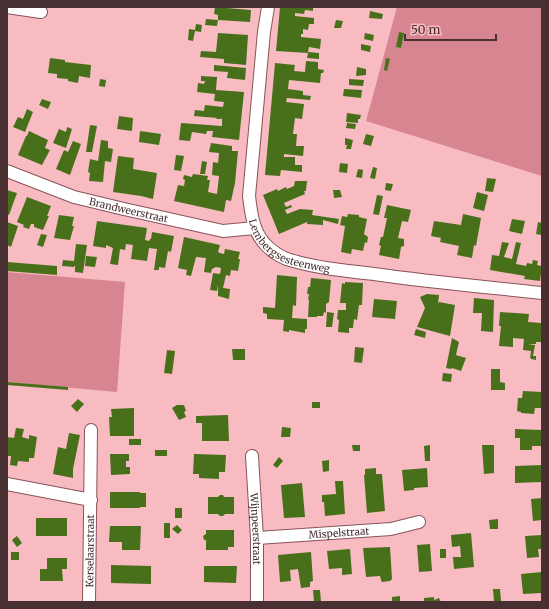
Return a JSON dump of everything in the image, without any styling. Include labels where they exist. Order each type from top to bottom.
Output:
[{"type":"street","points":[[7,7],[41,12]]},
{"type":"street","name":"Lembergsesteenweg","points":[[268,7],[248,196],[252,220],[265,244],[278,255],[289,260],[338,270],[423,281],[542,293]]},
{"type":"street","name":"Brandweerstraat","points":[[7,171],[74,197],[124,209],[223,231],[255,228]]},
{"type":"street","name":"Kerselaarstraat","points":[[89,602],[91,430]]},
{"type":"street","name":"Wijnpeerstraat","points":[[252,456],[257,538],[257,602]]},
{"type":"street","name":"Kerselaarstraat","points":[[7,484],[91,500]]},
{"type":"street","name":"Mispelstraat","points":[[257,538],[391,528],[419,522]]},
{"type":"shaded area","points":[[397,7],[542,7],[542,176],[366,121]]},
{"type":"shaded area","points":[[7,272],[125,282],[117,392],[7,382]]},
{"type":"building","points":[[215,7],[251,10],[250,22],[218,20],[218,15],[214,14]]},
{"type":"building","points":[[280,7],[313,7],[313,11],[305,10],[304,14],[295,13],[295,16],[314,18],[314,24],[309,24],[308,30],[303,29],[303,34],[301,34],[301,37],[321,39],[320,49],[309,47],[308,52],[319,53],[319,59],[307,58],[308,53],[276,51]]},
{"type":"building","points":[[370,11],[383,14],[382,19],[369,18]]},
{"type":"building","points":[[206,19],[218,20],[217,26],[205,25]]},
{"type":"building","points":[[336,20],[343,21],[341,28],[334,28]]},
{"type":"building","points":[[196,24],[202,25],[201,32],[195,31],[193,41],[188,40],[189,29],[195,30]]},
{"type":"building","points":[[399,32],[404,33],[401,48],[396,47]]},
{"type":"building","points":[[218,33],[248,35],[246,65],[224,63],[224,59],[200,57],[201,51],[216,52]]},
{"type":"building","points":[[365,33],[374,35],[373,41],[364,39]]},
{"type":"building","points":[[361,44],[371,46],[370,52],[361,50]]},
{"type":"building","points":[[50,58],[65,60],[65,62],[91,65],[90,78],[79,76],[78,83],[68,81],[68,79],[57,78],[57,74],[48,73]]},
{"type":"building","points":[[386,58],[390,59],[387,71],[384,70]]},
{"type":"building","points":[[306,61],[318,62],[318,69],[324,70],[323,73],[321,73],[320,83],[289,80],[288,89],[303,91],[303,95],[311,96],[310,100],[287,98],[286,102],[304,104],[302,119],[295,118],[293,134],[297,134],[296,146],[304,146],[303,156],[284,154],[284,157],[295,157],[295,165],[302,165],[302,172],[281,170],[280,176],[265,175],[275,63],[295,65],[294,71],[305,72]]},
{"type":"building","points":[[214,65],[246,68],[245,80],[227,78],[228,72],[214,71]]},
{"type":"building","points":[[357,67],[366,69],[366,75],[356,76]]},
{"type":"building","points":[[201,76],[217,77],[216,90],[244,92],[239,140],[212,137],[213,131],[207,131],[206,134],[192,132],[190,141],[179,140],[181,123],[222,126],[222,118],[216,119],[217,118],[194,116],[195,110],[204,111],[205,105],[223,107],[224,102],[214,101],[215,94],[197,92],[198,83],[204,84],[205,81],[201,81]]},
{"type":"building","points":[[100,79],[106,80],[105,87],[99,86]]},
{"type":"building","points":[[349,79],[364,80],[363,86],[349,85]]},
{"type":"building","points":[[344,89],[362,90],[361,98],[343,96]]},
{"type":"building","points":[[42,99],[51,102],[48,109],[39,105]]},
{"type":"building","points":[[27,109],[33,112],[25,132],[13,127],[18,117],[23,119]]},
{"type":"building","points":[[347,113],[361,115],[360,119],[358,119],[358,123],[346,122]]},
{"type":"building","points":[[119,116],[133,118],[132,131],[117,129]]},
{"type":"building","points":[[347,123],[356,124],[355,129],[346,128]]},
{"type":"building","points":[[90,125],[97,126],[92,152],[86,152]]},
{"type":"building","points":[[67,127],[72,129],[66,148],[53,143],[59,129],[66,132]]},
{"type":"building","points":[[29,131],[48,140],[45,148],[50,150],[42,165],[18,155]]},
{"type":"building","points":[[140,131],[161,134],[159,145],[139,142]]},
{"type":"building","points":[[366,134],[374,136],[371,146],[363,144]]},
{"type":"building","points":[[345,138],[353,140],[351,149],[346,149],[347,145],[345,145]]},
{"type":"building","points":[[101,140],[108,141],[108,148],[113,149],[111,162],[105,161],[103,182],[89,181],[90,173],[88,172],[90,159],[98,161]]},
{"type":"building","points":[[73,141],[81,144],[70,175],[56,169],[64,150],[68,152]]},
{"type":"building","points":[[211,143],[232,146],[232,151],[238,151],[235,183],[231,201],[226,200],[224,212],[174,201],[178,185],[184,186],[184,175],[192,177],[193,174],[208,176],[207,180],[210,180],[208,192],[217,194],[219,176],[212,175],[213,162],[218,163],[219,153],[209,152]]},
{"type":"building","points":[[176,155],[184,156],[181,171],[174,170]]},
{"type":"building","points":[[118,156],[134,158],[133,169],[157,173],[153,199],[113,192]]},
{"type":"building","points":[[202,161],[207,162],[205,174],[200,174]]},
{"type":"building","points":[[340,163],[348,164],[347,173],[339,172]]},
{"type":"building","points":[[373,167],[377,168],[375,179],[370,178]]},
{"type":"building","points":[[358,169],[363,170],[362,178],[356,177]]},
{"type":"building","points":[[487,178],[496,179],[493,192],[485,191]]},
{"type":"building","points":[[295,181],[307,181],[306,191],[304,191],[305,194],[284,203],[286,207],[291,205],[292,207],[285,210],[287,214],[300,209],[313,210],[312,215],[339,219],[338,224],[323,220],[323,225],[307,224],[307,222],[279,234],[263,195],[277,189],[278,191],[286,187],[287,189],[294,186]]},
{"type":"building","points":[[386,183],[393,184],[391,191],[385,190]]},
{"type":"building","points":[[7,190],[17,193],[9,215],[7,214]]},
{"type":"building","points":[[333,190],[340,190],[342,197],[334,198]]},
{"type":"building","points":[[477,192],[488,195],[484,211],[473,208]]},
{"type":"building","points":[[377,195],[383,196],[379,215],[373,214]]},
{"type":"building","points":[[27,197],[51,206],[47,216],[49,216],[43,230],[34,227],[34,224],[31,224],[29,229],[23,227],[24,225],[17,222]]},
{"type":"building","points":[[387,205],[411,210],[408,222],[402,221],[398,238],[404,239],[404,246],[401,247],[399,259],[379,255],[381,246],[379,245],[381,237],[383,237],[387,218],[384,218]]},
{"type":"building","points":[[348,214],[359,215],[359,217],[367,219],[364,234],[368,237],[367,243],[365,242],[363,251],[352,249],[351,254],[341,252],[345,226],[340,225],[342,216],[347,217]]},
{"type":"building","points":[[463,214],[481,218],[476,246],[474,245],[472,258],[457,255],[459,246],[440,242],[441,238],[431,236],[434,221],[461,225]]},
{"type":"building","points":[[59,215],[74,217],[72,226],[74,226],[70,240],[54,238]]},
{"type":"building","points":[[512,219],[525,221],[522,234],[509,231]]},
{"type":"building","points":[[97,221],[147,228],[145,240],[149,241],[151,239],[152,232],[174,236],[171,252],[168,251],[165,268],[159,267],[159,270],[154,270],[157,249],[149,248],[147,261],[131,259],[133,245],[126,244],[125,250],[120,249],[118,265],[110,264],[113,248],[106,245],[106,248],[93,246]]},
{"type":"building","points":[[7,222],[18,226],[11,247],[7,245]]},
{"type":"building","points":[[538,222],[542,223],[542,235],[536,234]]},
{"type":"building","points":[[41,234],[47,235],[43,247],[37,245]]},
{"type":"building","points":[[184,237],[220,245],[218,252],[220,253],[224,254],[225,249],[240,252],[238,259],[240,259],[238,271],[231,270],[230,276],[226,275],[223,288],[230,289],[229,299],[218,296],[218,285],[217,291],[210,290],[213,273],[220,274],[221,268],[216,267],[212,269],[211,273],[204,272],[206,258],[196,257],[191,276],[186,275],[187,270],[178,268]]},
{"type":"building","points":[[502,242],[509,243],[504,257],[512,259],[516,242],[521,243],[516,264],[526,266],[527,263],[532,264],[533,260],[538,261],[537,265],[542,266],[540,281],[524,279],[525,276],[490,270],[492,255],[499,256]]},
{"type":"building","points":[[76,244],[87,245],[83,273],[75,272],[75,266],[62,266],[63,260],[74,261]]},
{"type":"building","points":[[86,256],[97,257],[95,267],[85,266]]},
{"type":"building","points":[[7,262],[57,266],[57,275],[7,271]]},
{"type":"building","points":[[277,275],[297,277],[296,306],[293,305],[292,318],[307,319],[307,329],[305,329],[305,333],[289,330],[289,332],[283,331],[284,320],[267,319],[267,314],[263,313],[263,307],[275,308]]},
{"type":"building","points":[[311,278],[331,280],[329,302],[326,304],[326,313],[324,312],[323,316],[308,317],[309,294],[307,294],[308,287],[310,287]]},
{"type":"building","points":[[345,282],[363,283],[362,305],[359,305],[357,320],[354,319],[353,328],[349,328],[349,333],[338,332],[338,310],[346,310],[346,303],[340,303],[342,283],[345,284]]},
{"type":"building","points":[[427,294],[439,295],[438,304],[439,302],[455,305],[450,336],[417,327],[425,308],[420,297]]},
{"type":"building","points":[[474,298],[494,300],[493,332],[481,331],[482,313],[473,313]]},
{"type":"building","points":[[374,299],[397,301],[395,319],[372,317]]},
{"type":"building","points":[[327,312],[334,313],[332,327],[326,327]]},
{"type":"building","points":[[500,312],[529,314],[528,322],[542,323],[542,342],[528,344],[535,345],[533,356],[536,356],[536,360],[530,358],[531,351],[523,350],[524,339],[513,338],[513,347],[499,346],[501,326],[499,326]]},
{"type":"building","points":[[416,329],[426,332],[425,338],[414,335]]},
{"type":"building","points":[[452,338],[459,342],[456,355],[466,358],[461,371],[446,368]]},
{"type":"building","points":[[355,347],[364,348],[362,363],[354,362]]},
{"type":"building","points":[[232,349],[245,349],[245,360],[233,360]]},
{"type":"building","points":[[167,350],[175,351],[172,374],[164,373]]},
{"type":"building","points":[[491,369],[500,369],[500,382],[505,383],[505,390],[491,390]]},
{"type":"building","points":[[443,373],[452,374],[451,382],[442,381]]},
{"type":"building","points":[[7,382],[68,387],[68,390],[7,385]]},
{"type":"building","points":[[523,391],[542,392],[542,408],[535,408],[534,414],[521,413],[517,411],[518,398],[522,398]]},
{"type":"building","points":[[78,399],[84,404],[77,412],[71,406]]},
{"type":"building","points":[[312,402],[320,402],[320,408],[312,408]]},
{"type":"building","points":[[177,405],[184,405],[186,411],[184,412],[186,417],[179,420],[172,408]]},
{"type":"building","points":[[134,408],[134,436],[110,436],[109,417],[112,417],[111,409]]},
{"type":"building","points":[[228,415],[229,441],[202,441],[202,423],[196,423],[196,416]]},
{"type":"building","points":[[282,427],[291,428],[290,437],[281,437]]},
{"type":"building","points":[[16,428],[24,429],[22,437],[29,439],[29,435],[37,437],[34,458],[29,458],[29,462],[18,461],[17,466],[10,465],[11,456],[7,456],[7,437],[14,438]]},
{"type":"building","points":[[515,429],[542,430],[542,446],[532,446],[532,450],[520,450],[520,438],[515,438]]},
{"type":"building","points":[[69,433],[80,435],[73,469],[73,478],[53,474],[58,447],[66,449]]},
{"type":"building","points":[[129,439],[141,439],[141,445],[129,445]]},
{"type":"building","points":[[352,445],[360,445],[360,451],[353,451]]},
{"type":"building","points":[[430,445],[430,461],[425,461],[424,446]]},
{"type":"building","points":[[482,445],[494,445],[494,473],[484,474]]},
{"type":"building","points":[[155,450],[167,450],[167,456],[155,456]]},
{"type":"building","points":[[110,454],[129,454],[129,461],[126,461],[126,467],[130,467],[130,474],[111,475]]},
{"type":"building","points":[[194,454],[226,455],[225,472],[219,472],[219,479],[199,478],[199,474],[193,474]]},
{"type":"building","points":[[279,457],[283,461],[277,468],[273,465]]},
{"type":"building","points":[[329,460],[329,471],[323,472],[322,461]]},
{"type":"building","points":[[542,465],[542,482],[515,483],[515,466]]},
{"type":"building","points":[[376,468],[376,474],[382,474],[385,511],[367,513],[364,475],[365,469]]},
{"type":"building","points":[[427,468],[428,487],[414,488],[414,490],[404,491],[402,470]]},
{"type":"building","points":[[335,481],[343,481],[345,514],[325,516],[322,495],[336,494]]},
{"type":"building","points":[[302,483],[305,517],[284,518],[281,485]]},
{"type":"building","points":[[110,492],[146,493],[146,507],[110,508]]},
{"type":"building","points":[[223,495],[224,497],[234,497],[234,514],[225,514],[220,516],[218,514],[208,514],[208,497],[218,497]]},
{"type":"building","points":[[542,498],[542,520],[533,521],[531,499]]},
{"type":"building","points":[[175,508],[182,508],[182,518],[175,518]]},
{"type":"building","points":[[36,518],[67,518],[67,536],[36,536]]},
{"type":"building","points":[[498,519],[498,529],[490,529],[489,520]]},
{"type":"building","points":[[164,523],[170,523],[170,538],[164,538]]},
{"type":"building","points":[[177,525],[182,530],[178,534],[172,529]]},
{"type":"building","points":[[110,526],[141,526],[140,550],[122,550],[122,542],[109,542]]},
{"type":"building","points":[[206,530],[234,530],[234,547],[228,547],[228,550],[206,550],[206,540],[204,540],[203,536],[206,534]]},
{"type":"building","points":[[471,533],[474,567],[454,569],[453,557],[461,557],[460,546],[452,547],[451,535]]},
{"type":"building","points":[[542,535],[542,549],[538,549],[539,557],[527,558],[525,536]]},
{"type":"building","points":[[17,536],[22,543],[17,547],[12,540]]},
{"type":"building","points":[[430,544],[432,571],[419,572],[417,545]]},
{"type":"building","points":[[390,547],[392,579],[390,581],[382,582],[380,576],[366,577],[363,548]]},
{"type":"building","points":[[350,549],[352,574],[342,575],[342,568],[329,569],[327,551]]},
{"type":"building","points":[[440,549],[446,549],[446,558],[440,558]]},
{"type":"building","points":[[11,552],[19,552],[19,560],[11,560]]},
{"type":"building","points":[[311,552],[313,581],[310,582],[310,587],[301,588],[298,569],[290,570],[291,581],[280,582],[278,555]]},
{"type":"building","points":[[47,558],[67,558],[67,569],[62,569],[63,581],[40,581],[40,569],[47,569]]},
{"type":"building","points":[[111,565],[151,566],[151,584],[111,583]]},
{"type":"building","points":[[204,566],[237,566],[236,583],[204,582]]},
{"type":"building","points":[[542,572],[541,593],[523,594],[521,574]]},
{"type":"building","points":[[493,589],[500,589],[501,601],[494,602]]},
{"type":"building","points":[[313,590],[320,590],[321,602],[314,602]]},
{"type":"building","points":[[400,596],[400,602],[392,602],[392,597]]},
{"type":"building","points":[[434,597],[434,600],[439,598],[441,602],[424,602],[424,598]]}]
